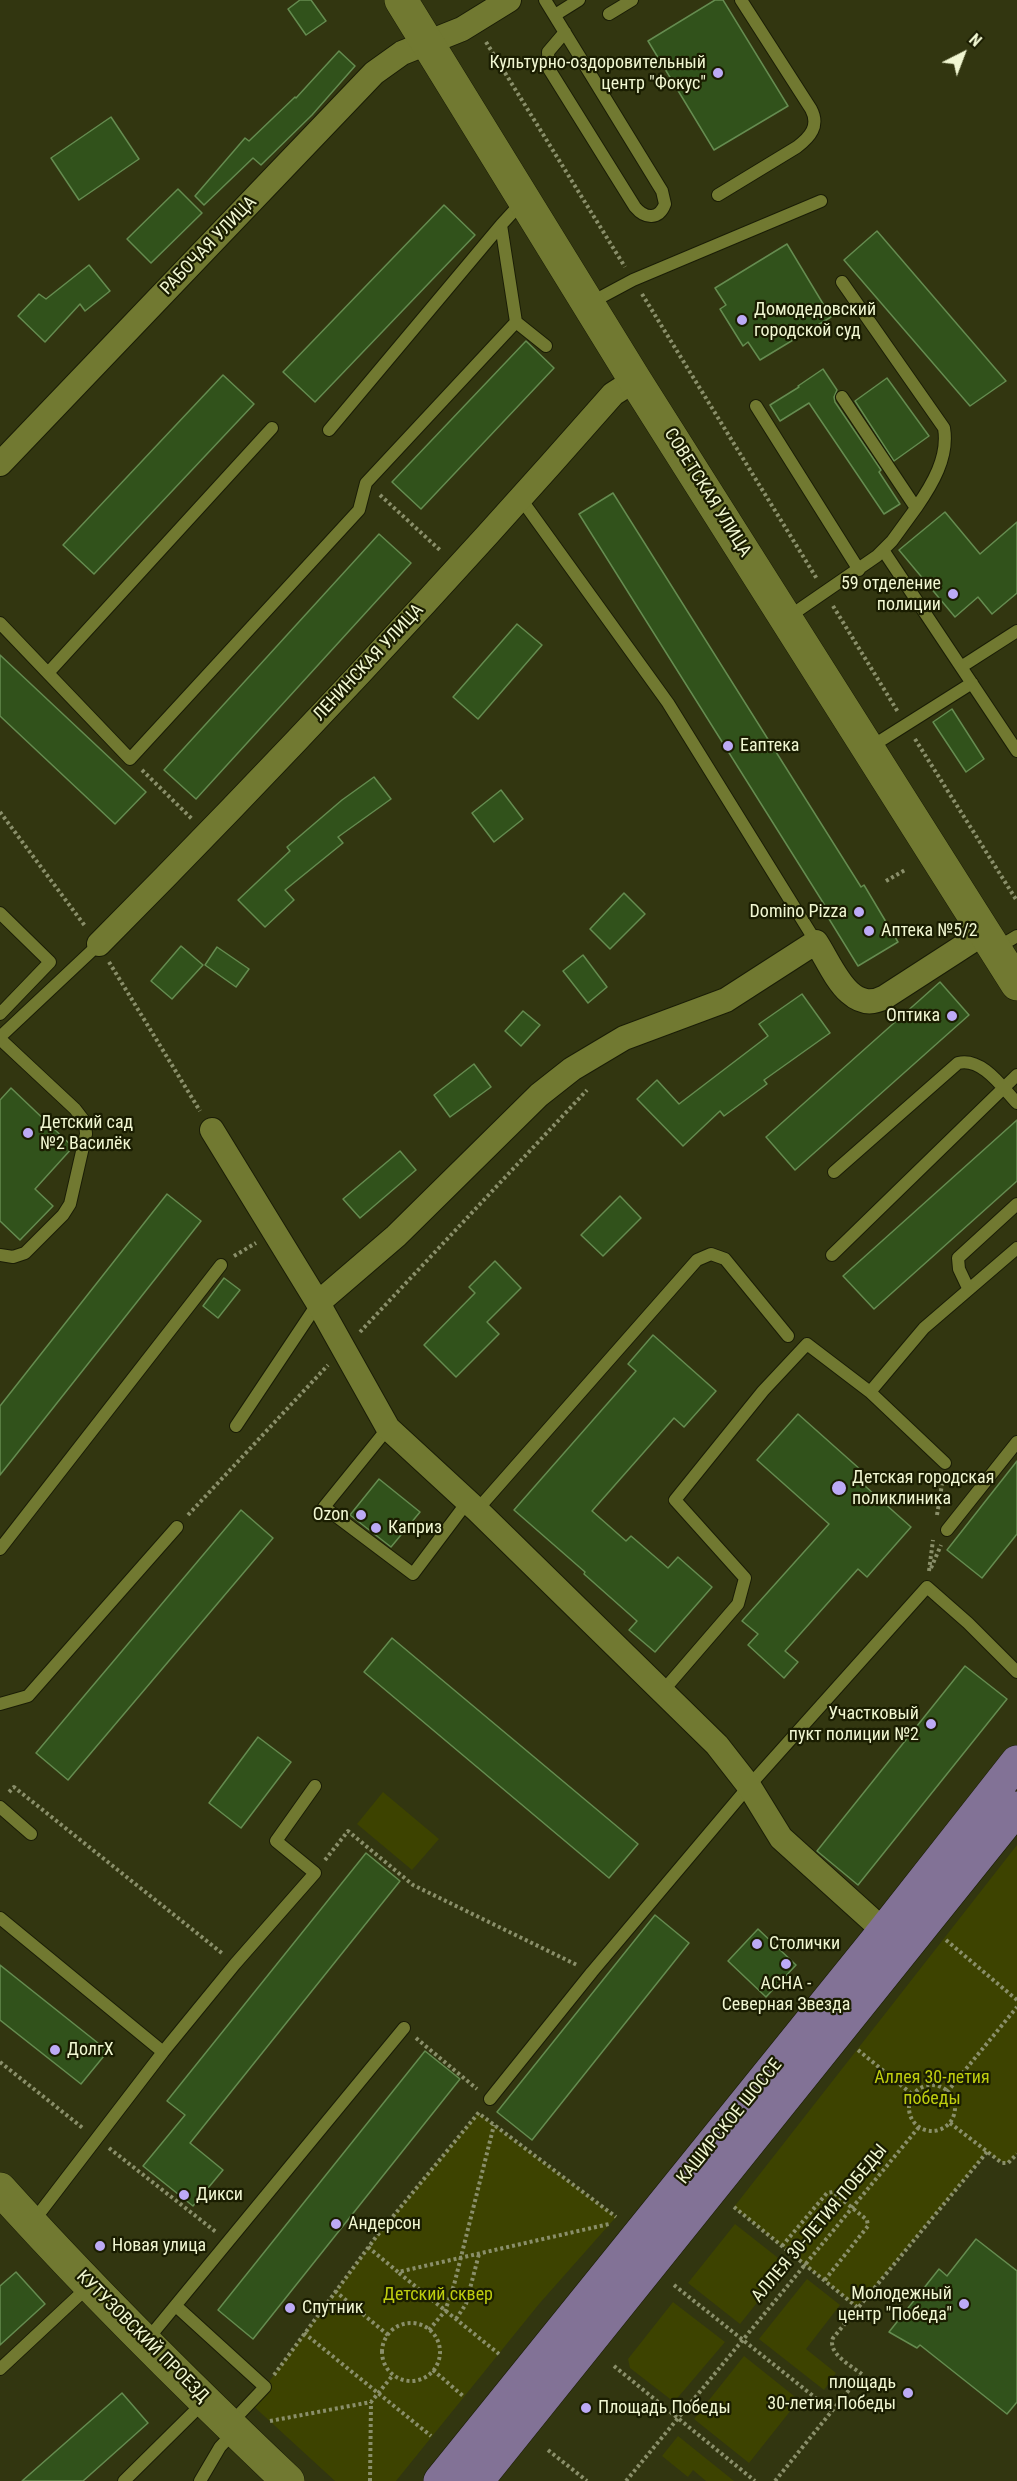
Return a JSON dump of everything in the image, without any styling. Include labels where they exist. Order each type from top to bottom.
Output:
[{"type":"main road","name":"СОВЕТСКАЯ УЛИЦА","points":[[401,0],[635,380],[868,749],[999,939],[1017,984]]},
{"type":"main road","name":"КАШИРСКОЕ ШОССЕ","points":[[440,2481],[884,1931],[1017,1762]]},
{"type":"main road","name":"КАШИРСКОЕ ШОССЕ","points":[[477,2481],[1017,1808]]},
{"type":"main road","name":"КУТУЗОВСКИЙ ПРОЕЗД","points":[[0,2189],[90,2286],[288,2481]]},
{"type":"street","name":"РАБОЧАЯ УЛИЦА","points":[[0,464],[374,73],[402,53],[474,22],[509,0]]},
{"type":"street","name":"ЛЕНИНСКАЯ УЛИЦА","points":[[99,944],[208,834],[458,567],[613,394],[635,380]]},
{"type":"street","points":[[318,1303],[411,1223],[554,1082],[591,1056],[624,1038],[726,1000],[816,942],[851,995],[865,1003],[872,1003],[999,939]]},
{"type":"street","points":[[212,1130],[318,1303],[388,1428],[472,1506],[717,1745],[749,1786],[781,1838],[884,1931]]},
{"type":"lane","points":[[545,0],[555,15],[662,191],[665,204],[659,214],[652,217],[644,216],[635,207],[549,69],[548,52],[565,32]]},
{"type":"lane","points":[[555,15],[579,0]]},
{"type":"lane","points":[[609,14],[632,0]]},
{"type":"lane","points":[[718,195],[797,147],[815,127],[812,109],[741,0]]},
{"type":"lane","points":[[330,430],[525,199]]},
{"type":"lane","points":[[589,304],[633,280],[821,201]]},
{"type":"lane","points":[[501,225],[516,322],[546,346]]},
{"type":"lane","points":[[786,618],[858,570],[883,550],[929,489],[940,464],[945,437],[944,428],[842,282]]},
{"type":"lane","points":[[0,623],[130,759],[359,510],[366,483],[516,322]]},
{"type":"lane","points":[[842,397],[916,508]]},
{"type":"lane","points":[[756,406],[858,570]]},
{"type":"lane","points":[[48,673],[272,428]]},
{"type":"lane","points":[[521,499],[668,703],[816,942]]},
{"type":"lane","points":[[883,550],[1017,751]]},
{"type":"lane","points":[[961,667],[1017,631]]},
{"type":"lane","points":[[868,749],[972,683]]},
{"type":"lane","points":[[0,913],[50,962],[0,1014]]},
{"type":"lane","points":[[0,1256],[13,1257],[25,1253],[67,1210],[75,1190],[87,1130],[83,1118],[75,1108],[0,1038],[99,944]]},
{"type":"lane","points":[[834,1172],[958,1063],[976,1064],[1017,1103]]},
{"type":"lane","points":[[832,1255],[1017,1075]]},
{"type":"lane","points":[[968,1288],[958,1269],[958,1258],[1017,1204]]},
{"type":"lane","points":[[870,1392],[914,1338],[968,1288],[1017,1248]]},
{"type":"lane","points":[[388,1428],[324,1507],[413,1574],[472,1506],[697,1260],[711,1254],[725,1259],[788,1336]]},
{"type":"lane","points":[[0,1549],[221,1265]]},
{"type":"lane","points":[[236,1426],[318,1303]]},
{"type":"lane","points":[[662,1692],[738,1605],[745,1578],[675,1500],[763,1391],[807,1344],[870,1392],[945,1463]]},
{"type":"lane","points":[[947,1530],[1017,1442]]},
{"type":"lane","points":[[0,1704],[28,1696],[177,1527]]},
{"type":"lane","points":[[490,2099],[592,1972],[749,1786],[927,1587],[968,1623],[1017,1672]]},
{"type":"lane","points":[[32,2224],[163,2052],[235,1964],[315,1873],[276,1841],[315,1786]]},
{"type":"lane","points":[[0,1807],[31,1834]]},
{"type":"lane","points":[[0,1918],[163,2052]]},
{"type":"lane","points":[[146,2342],[404,2028]]},
{"type":"lane","points":[[0,2369],[90,2286]]},
{"type":"lane","points":[[176,2306],[265,2387],[232,2428],[200,2481]]},
{"type":"lane","points":[[124,2481],[205,2401]]},
{"type":"path","points":[[474,22],[906,725],[1017,901]]},
{"type":"path","points":[[366,483],[458,567]]},
{"type":"path","points":[[130,759],[208,834]]},
{"type":"path","points":[[0,812],[99,944],[212,1130]]},
{"type":"path","points":[[886,881],[905,870]]},
{"type":"path","points":[[177,1527],[594,1082]]},
{"type":"path","points":[[221,1265],[274,1232]]},
{"type":"path","points":[[928,1574],[947,1530]]},
{"type":"path","points":[[7,1794],[14,1787],[235,1964]]},
{"type":"path","points":[[315,1873],[348,1831],[413,1885],[592,1972]]},
{"type":"path","points":[[944,1938],[1017,2000]]},
{"type":"path","points":[[947,2092],[1017,2007]]},
{"type":"path","points":[[265,2387],[368,2247],[490,2099],[404,2028]]},
{"type":"path","points":[[856,2049],[913,2095]]},
{"type":"path","points":[[0,2062],[229,2242]]},
{"type":"path","points":[[925,2086],[941,2087],[954,2104],[955,2111],[950,2122],[935,2131],[919,2127],[911,2118],[909,2110],[913,2095],[925,2086]]},
{"type":"path","points":[[478,2113],[616,2217]]},
{"type":"path","points":[[950,2122],[1005,2164],[1017,2154]]},
{"type":"path","points":[[429,2331],[445,2310],[462,2257],[494,2125]]},
{"type":"path","name":"АЛЛЕЯ 30-ЛЕТИЯ ПОБЕДЫ","points":[[626,2481],[919,2127]]},
{"type":"path","points":[[775,2481],[862,2374],[837,2354],[831,2345],[836,2333],[987,2152]]},
{"type":"path","points":[[782,2246],[827,2193],[833,2192],[852,2206],[867,2220],[868,2226],[824,2281]]},
{"type":"path","points":[[734,2207],[857,2307]]},
{"type":"path","points":[[398,2272],[609,2224]]},
{"type":"path","points":[[368,2247],[499,2354]]},
{"type":"path","points":[[456,2319],[466,2304],[479,2254]]},
{"type":"path","points":[[674,2285],[832,2411]]},
{"type":"path","points":[[335,2291],[388,2335]]},
{"type":"path","points":[[404,2324],[414,2324],[429,2331],[437,2340],[440,2350],[439,2359],[433,2370],[422,2379],[413,2381],[393,2375],[384,2362],[382,2353],[383,2343],[388,2335],[404,2324]]},
{"type":"path","points":[[304,2334],[431,2436]]},
{"type":"path","points":[[614,2367],[755,2481]]},
{"type":"path","points":[[433,2370],[463,2396]]},
{"type":"path","points":[[370,2481],[371,2402],[393,2375]]},
{"type":"path","points":[[270,2421],[371,2402]]},
{"type":"path","points":[[548,2450],[587,2481]]},
{"type":"green space","points":[[383,1792],[439,1839],[412,1870],[357,1824]]},
{"type":"green space","name":"Аллея 30-летия победы","points":[[1017,1845],[1017,2154],[1005,2164],[987,2152],[857,2307],[734,2207]]},
{"type":"green space","name":"Детский сквер","points":[[478,2113],[616,2217],[539,2304],[396,2481],[335,2481],[250,2403],[265,2387],[376,2237]]},
{"type":"green space","points":[[735,2224],[787,2265],[740,2324],[688,2283]]},
{"type":"green space","points":[[807,2279],[840,2305],[806,2349],[836,2373],[824,2390],[759,2339]]},
{"type":"green space","points":[[673,2302],[725,2342],[674,2402],[630,2368],[628,2359]]},
{"type":"green space","points":[[744,2356],[799,2400],[749,2463],[694,2419]]},
{"type":"green space","points":[[678,2436],[734,2481],[706,2481],[693,2470],[688,2477],[662,2456]]},
{"type":"building","points":[[300,0],[311,0],[326,21],[306,35],[288,9]]},
{"type":"building","name":"Культурно-оздоровительный центр \"Фокус\"","points":[[715,0],[723,0],[788,106],[714,150],[648,41]]},
{"type":"building","points":[[339,51],[355,66],[312,115],[261,165],[253,158],[204,205],[195,196],[245,138],[249,141],[296,98]]},
{"type":"building","points":[[111,117],[139,159],[79,200],[51,158]]},
{"type":"building","points":[[178,189],[202,213],[151,263],[127,239]]},
{"type":"building","points":[[444,205],[475,235],[315,402],[283,372]]},
{"type":"building","points":[[877,231],[1006,381],[970,406],[844,260]]},
{"type":"building","points":[[787,244],[831,317],[760,360],[748,342],[743,346],[720,309],[726,305],[715,288]]},
{"type":"building","points":[[89,265],[110,291],[85,311],[80,304],[45,342],[18,316],[39,294],[46,299]]},
{"type":"building","points":[[526,341],[554,368],[421,509],[392,482]]},
{"type":"building","points":[[823,369],[837,390],[834,397],[835,402],[881,470],[879,472],[900,504],[884,514],[809,403],[780,421],[770,405]]},
{"type":"building","points":[[223,375],[254,404],[94,574],[63,545]]},
{"type":"building","points":[[887,378],[929,436],[894,461],[855,401]]},
{"type":"building","points":[[613,493],[861,887],[864,885],[898,942],[858,966],[826,914],[829,912],[579,514]]},
{"type":"building","points":[[945,512],[980,554],[1017,522],[1017,593],[992,614],[978,597],[955,617],[899,550]]},
{"type":"building","points":[[379,534],[411,563],[196,799],[164,770]]},
{"type":"building","points":[[517,624],[542,645],[478,719],[453,697]]},
{"type":"building","points":[[0,655],[146,792],[115,824],[0,716]]},
{"type":"building","points":[[952,709],[984,759],[966,772],[933,722]]},
{"type":"building","points":[[374,777],[391,799],[338,837],[343,843],[285,890],[294,900],[265,927],[238,900],[290,851],[287,847],[342,800]]},
{"type":"building","points":[[501,790],[523,819],[494,842],[472,813]]},
{"type":"building","points":[[624,893],[645,914],[610,949],[590,929]]},
{"type":"building","points":[[181,946],[203,965],[172,999],[151,981]]},
{"type":"building","points":[[217,947],[249,969],[236,987],[205,965]]},
{"type":"building","points":[[583,955],[607,987],[588,1003],[563,971]]},
{"type":"building","points":[[940,982],[969,1015],[795,1170],[766,1137]]},
{"type":"building","points":[[802,994],[830,1033],[764,1080],[767,1084],[724,1116],[720,1111],[683,1146],[637,1099],[657,1080],[679,1104],[768,1036],[759,1024]]},
{"type":"building","points":[[523,1011],[540,1025],[521,1046],[505,1031]]},
{"type":"building","points":[[474,1064],[491,1087],[450,1117],[434,1095]]},
{"type":"building","points":[[11,1088],[73,1147],[35,1189],[53,1206],[20,1240],[0,1221],[0,1100]]},
{"type":"building","points":[[1017,1120],[1017,1181],[874,1309],[843,1276]]},
{"type":"building","points":[[400,1151],[416,1170],[360,1218],[343,1199]]},
{"type":"building","points":[[167,1194],[201,1221],[0,1475],[0,1406]]},
{"type":"building","points":[[620,1196],[641,1218],[603,1256],[581,1235]]},
{"type":"building","points":[[495,1261],[521,1288],[487,1322],[499,1334],[456,1377],[424,1345],[475,1293],[469,1287]]},
{"type":"building","points":[[224,1278],[240,1290],[218,1318],[203,1306]]},
{"type":"building","points":[[653,1335],[716,1391],[684,1427],[674,1418],[592,1511],[626,1541],[631,1536],[668,1568],[678,1557],[712,1587],[655,1652],[629,1630],[637,1621],[514,1510],[636,1371],[628,1364]]},
{"type":"building","points":[[798,1414],[862,1471],[856,1478],[911,1527],[867,1577],[858,1569],[785,1651],[798,1662],[784,1678],[748,1645],[758,1634],[742,1621],[829,1524],[757,1460]]},
{"type":"building","points":[[1017,1461],[1017,1534],[982,1578],[947,1550]]},
{"type":"building","points":[[379,1479],[420,1512],[391,1547],[350,1515]]},
{"type":"building","points":[[241,1510],[273,1538],[68,1780],[36,1753]]},
{"type":"building","points":[[392,1638],[638,1844],[609,1878],[364,1672]]},
{"type":"building","points":[[965,1666],[1007,1699],[858,1885],[817,1851]]},
{"type":"building","points":[[258,1737],[291,1762],[241,1828],[209,1803]]},
{"type":"building","points":[[366,1853],[400,1881],[190,2143],[223,2170],[193,2206],[143,2166],[185,2115],[167,2101]]},
{"type":"building","points":[[655,1915],[689,1943],[532,2140],[497,2112]]},
{"type":"building","points":[[758,1929],[796,1965],[766,1997],[728,1961]]},
{"type":"building","points":[[0,1965],[108,2051],[81,2084],[0,2020]]},
{"type":"building","points":[[425,2051],[460,2079],[253,2339],[218,2310]]},
{"type":"building","name":"Молодежный центр \"Победа\"","points":[[976,2239],[1017,2271],[1017,2402],[1007,2414],[920,2345],[917,2348],[889,2332],[939,2269],[947,2276]]},
{"type":"building","points":[[16,2272],[45,2304],[0,2345],[0,2286]]},
{"type":"building","points":[[122,2393],[148,2423],[83,2481],[22,2481]]},
{"type":"place","name":"Культурно-оздоровительный центр \"Фокус\"","points":[[718,73]]},
{"type":"place","name":"Домодедовский городской суд","points":[[742,320]]},
{"type":"place","name":"59 отделение полиции","points":[[953,594]]},
{"type":"place","name":"Еаптека","points":[[728,746]]},
{"type":"place","name":"Domino Pizza","points":[[859,912]]},
{"type":"place","name":"Аптека №5/2","points":[[869,931]]},
{"type":"place","name":"Оптика","points":[[952,1016]]},
{"type":"place","name":"Детский сад №2 Василёк","points":[[28,1133]]},
{"type":"place","name":"Детская городская поликлиника","points":[[839,1488]]},
{"type":"place","name":"Ozon","points":[[361,1515]]},
{"type":"place","name":"Каприз","points":[[376,1528]]},
{"type":"place","name":"Участковый пукт полиции №2","points":[[931,1724]]},
{"type":"place","name":"Столички","points":[[757,1944]]},
{"type":"place","name":"АСНА - Северная Звезда","points":[[786,1964]]},
{"type":"place","name":"ДолгХ","points":[[55,2050]]},
{"type":"place","name":"Дикси","points":[[184,2195]]},
{"type":"place","name":"Андерсон","points":[[336,2224]]},
{"type":"place","name":"Новая улица","points":[[100,2246]]},
{"type":"place","name":"Молодежный центр \"Победа\"","points":[[964,2304]]},
{"type":"place","name":"Спутник","points":[[290,2308]]},
{"type":"place","name":"площадь 30-летия Победы","points":[[908,2393]]},
{"type":"place","name":"Площадь Победы","points":[[586,2408]]}]
